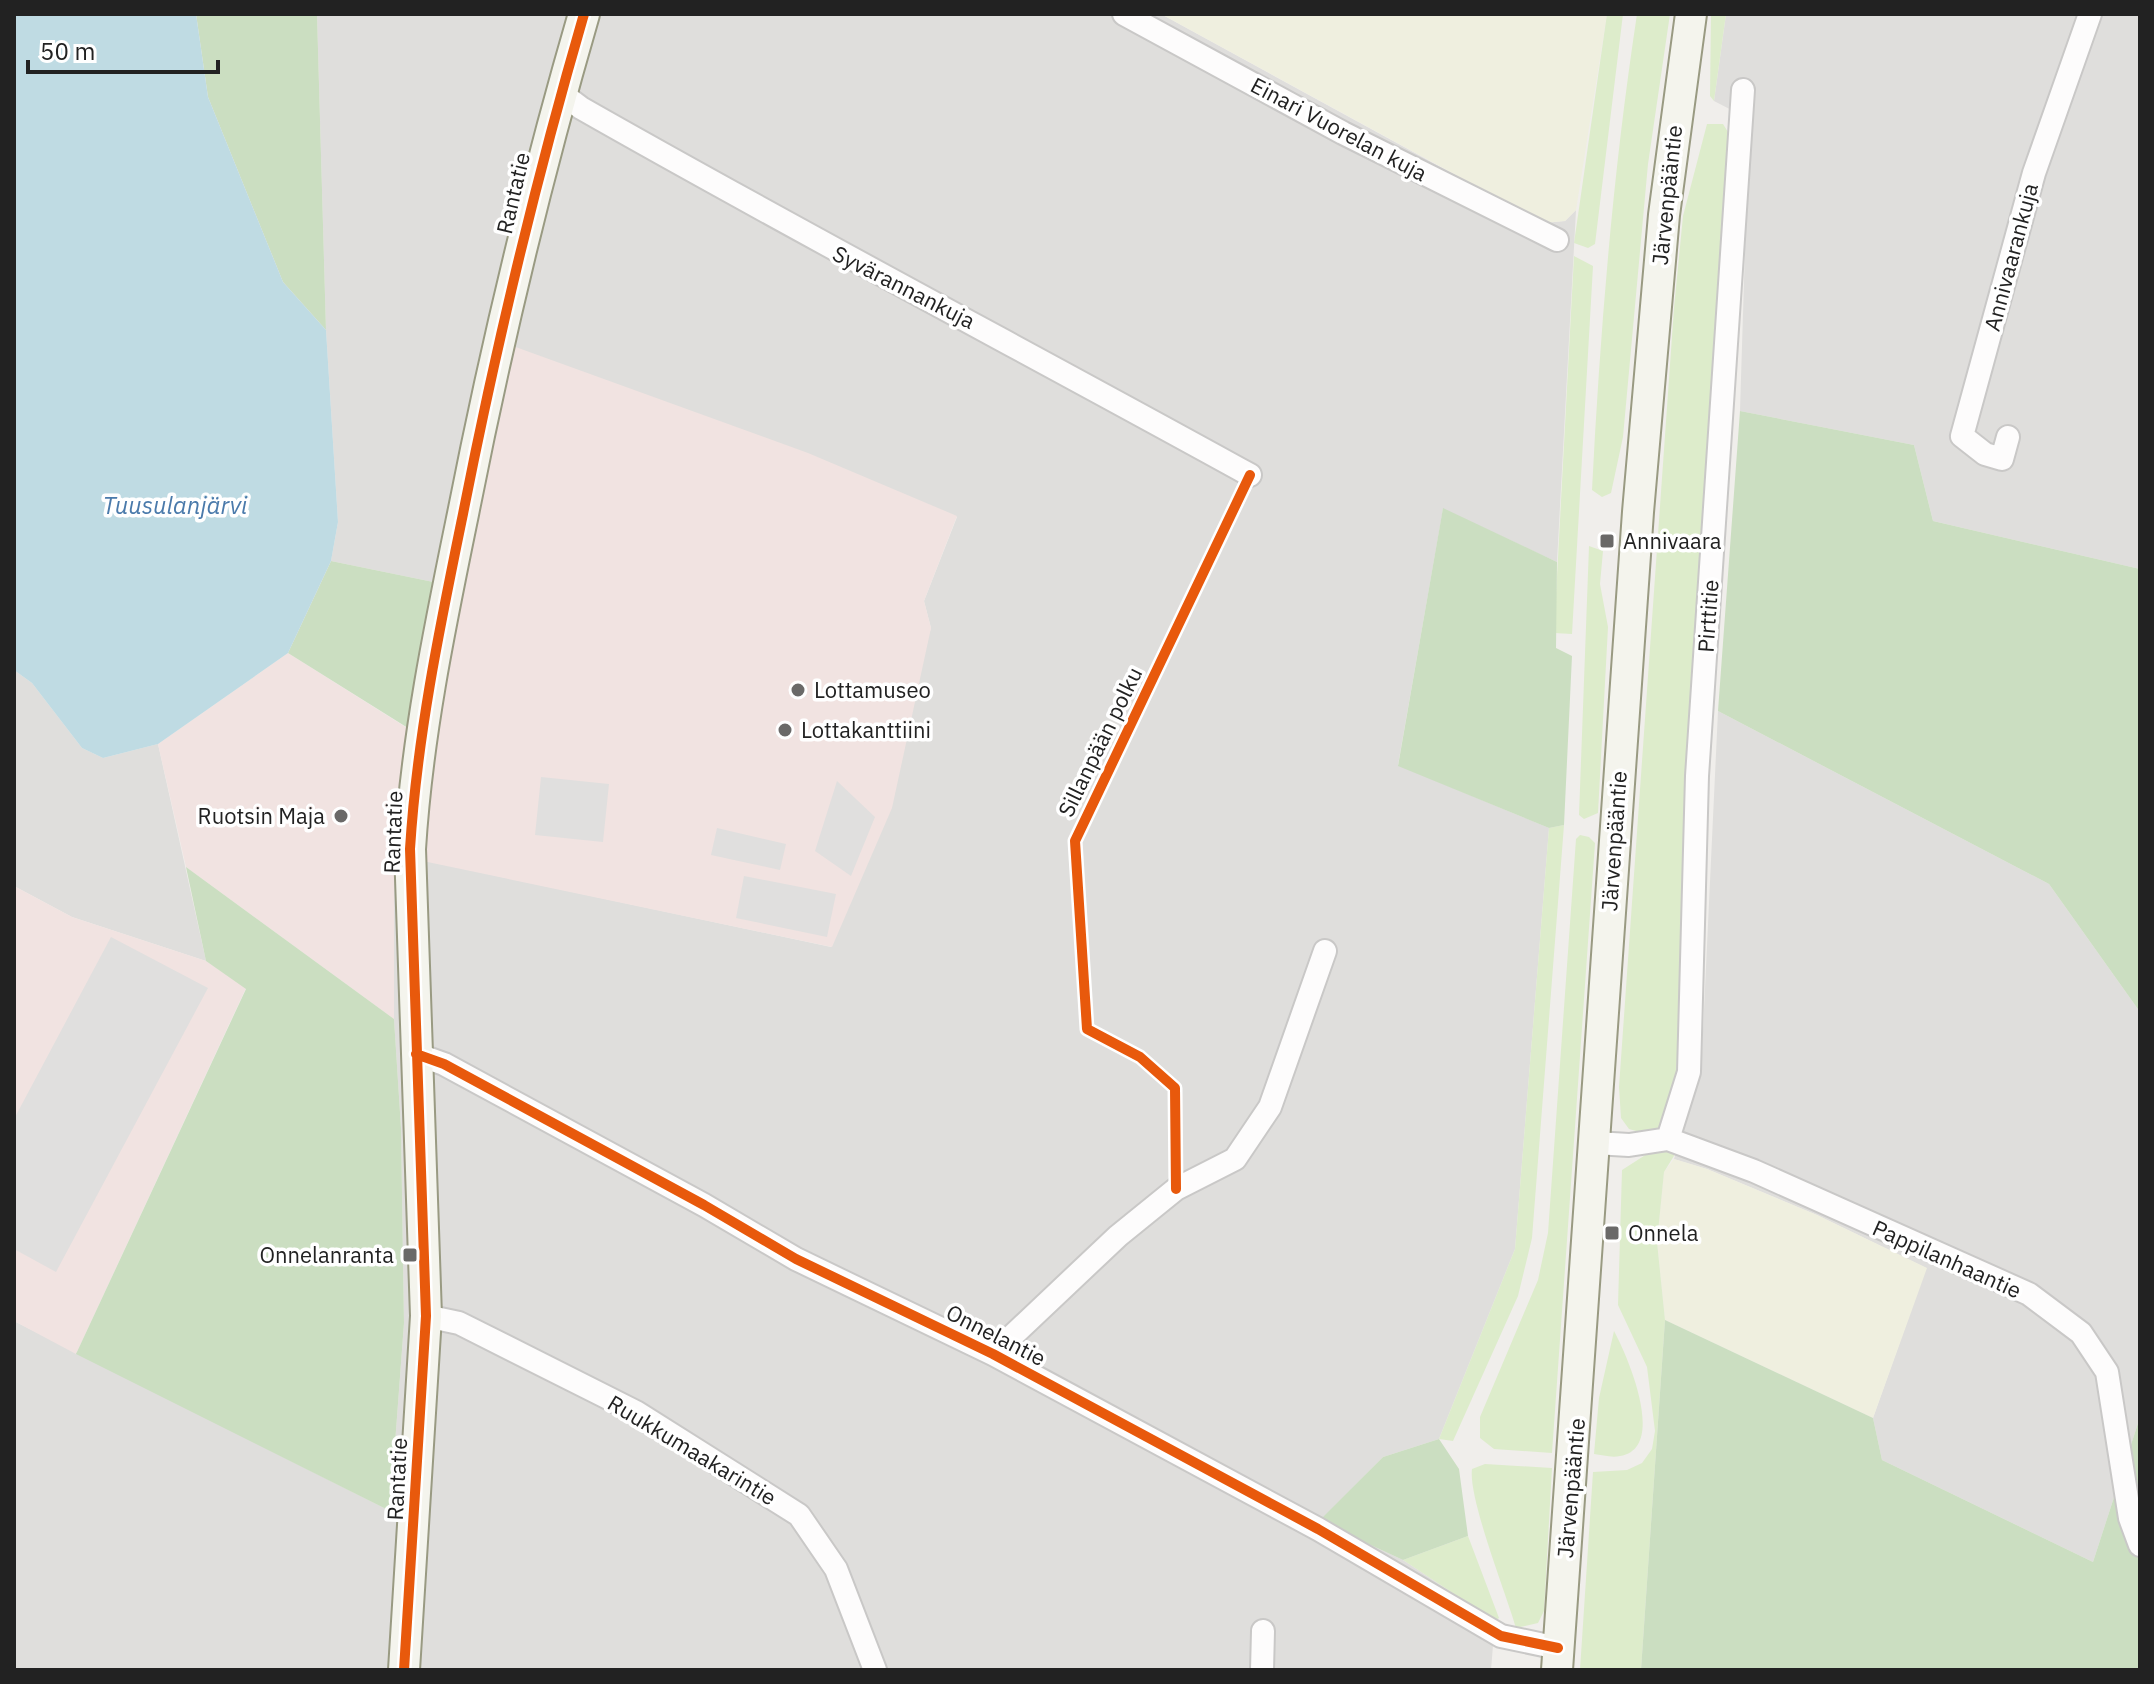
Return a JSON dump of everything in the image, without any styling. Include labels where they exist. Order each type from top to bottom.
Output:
[{"type":"street","name":"Rantatie","points":[[404,1670],[426,1316],[410,849],[422,727],[486,399],[545,145],[584,14]]},
{"type":"street","name":"Einari Vuorelan kuja","points":[[1124,14],[1343,133],[1557,240]]},
{"type":"street","name":"Järvenpääntie","points":[[1558,1659],[1639,497],[1664,215],[1691,14]]},
{"type":"street","name":"Annivaarankuja","points":[[2008,437],[2002,459],[1985,454],[1962,436],[2034,173],[2090,14]]},
{"type":"street","name":"Pirttitie","points":[[1668,1139],[1689,1072],[1697,776],[1743,90]]},
{"type":"street","name":"Syvärannankuja","points":[[561,93],[581,108],[819,243],[994,334],[1250,475]]},
{"type":"street","points":[[993,1354],[1118,1236],[1176,1189],[1235,1159],[1270,1107],[1325,951]]},
{"type":"street","name":"Onnelantie","points":[[416,1054],[458,1072],[704,1205],[796,1259],[993,1354],[1318,1529],[1501,1636],[1558,1659]]},
{"type":"street","name":"Pappilanhaantie","points":[[1595,1143],[1629,1145],[1668,1139],[1754,1171],[2029,1294],[2081,1333],[2107,1372],[2130,1518],[2140,1545]]},
{"type":"street","name":"Ruukkumaakarintie","points":[[426,1316],[459,1323],[636,1412],[799,1515],[836,1569],[875,1670]]},
{"type":"street","points":[[1262,1670],[1263,1631]]},
{"type":"shaded area","points":[[317,14],[1161,14],[1543,223],[1565,221],[1576,210],[1557,562],[1443,509],[1398,765],[1549,828],[1515,1249],[1439,1439],[1383,1457],[1320,1521],[1403,1560],[1495,1621],[1491,1670],[14,1670],[14,1321],[390,1511],[404,1323],[401,1128],[394,1019],[394,854],[831,947],[931,628],[924,601],[957,517],[448,585],[331,561],[338,522],[326,330]]},
{"type":"shaded area","points":[[1726,14],[2140,14],[2140,569],[1933,521],[1914,445],[1740,411],[1749,119],[1714,101]]},
{"type":"shaded area","points":[[499,341],[808,453],[957,516],[924,601],[931,628],[892,808],[832,947],[394,855],[394,1019],[186,867],[158,744],[288,653],[415,733]]},
{"type":"shaded area","points":[[14,670],[32,683],[82,748],[103,758],[158,744],[206,961],[72,917],[14,886]]},
{"type":"shaded area","points":[[1718,711],[2049,884],[2140,1012],[2140,1417],[2093,1562],[1882,1460],[1873,1418],[1926,1268],[1817,1215],[1707,1169],[1674,1159],[1701,1074]]},
{"type":"shaded area","points":[[541,777],[609,784],[603,842],[535,835]]},
{"type":"shaded area","points":[[837,781],[875,817],[851,876],[815,851]]},
{"type":"shaded area","points":[[717,828],[786,844],[780,870],[711,855]]},
{"type":"shaded area","points":[[744,876],[836,894],[827,937],[736,918]]},
{"type":"shaded area","points":[[14,886],[72,917],[206,961],[246,988],[76,1354],[14,1321]]},
{"type":"shaded area","points":[[111,937],[208,988],[56,1272],[14,1249],[14,1119]]},
{"type":"green space","points":[[196,14],[317,14],[326,330],[283,282],[208,97]]},
{"type":"green space","points":[[1161,14],[1607,14],[1576,210],[1565,221],[1544,223]]},
{"type":"green space","points":[[1607,14],[1623,14],[1595,244],[1588,248],[1574,243]]},
{"type":"green space","points":[[1637,14],[1670,14],[1648,164],[1623,437],[1611,493],[1602,497],[1592,490],[1599,371],[1614,192]]},
{"type":"green space","points":[[1711,14],[1726,14],[1714,101],[1710,96]]},
{"type":"green space","points":[[1707,124],[1723,124],[1733,140],[1675,1092],[1663,1126],[1643,1133],[1629,1129],[1621,1118],[1619,1087],[1674,308],[1683,216]]},
{"type":"green space","points":[[1574,256],[1593,266],[1572,634],[1554,633]]},
{"type":"green space","points":[[1740,411],[1914,445],[1933,521],[2140,569],[2140,1012],[2049,884],[1718,711]]},
{"type":"green space","points":[[1443,508],[1557,562],[1556,648],[1572,656],[1564,825],[1549,828],[1398,766]]},
{"type":"green space","points":[[1589,546],[1603,551],[1600,584],[1608,627],[1598,813],[1584,819],[1579,815]]},
{"type":"green space","points":[[331,561],[448,585],[416,733],[288,653]]},
{"type":"green space","points":[[1564,825],[1532,1238],[1518,1296],[1453,1441],[1439,1439],[1515,1249],[1549,828]]},
{"type":"green space","points":[[1580,835],[1589,837],[1595,843],[1552,1453],[1494,1449],[1480,1438],[1480,1417],[1538,1280],[1548,1233],[1576,839]]},
{"type":"green space","points":[[186,867],[394,1019],[401,1128],[404,1323],[390,1511],[76,1354],[246,989],[206,961]]},
{"type":"green space","points":[[1677,1151],[1664,1172],[1657,1242],[1665,1320],[1641,1670],[1580,1670],[1593,1472],[1627,1470],[1642,1463],[1652,1449],[1655,1431],[1647,1367],[1618,1305],[1622,1170],[1650,1152]]},
{"type":"green space","points":[[1674,1159],[1707,1169],[1817,1215],[1927,1268],[1873,1418],[1665,1320],[1657,1242],[1664,1172]]},
{"type":"green space","points":[[1665,1320],[1873,1418],[1882,1460],[2093,1562],[2140,1417],[2140,1670],[1641,1670]]},
{"type":"green space","points":[[1614,1331],[1634,1379],[1643,1419],[1641,1436],[1634,1449],[1614,1457],[1594,1454],[1599,1398]]},
{"type":"green space","points":[[1439,1439],[1459,1469],[1468,1536],[1403,1560],[1319,1521],[1383,1457]]},
{"type":"green space","points":[[1485,1464],[1552,1468],[1544,1611],[1538,1623],[1516,1628],[1472,1483],[1472,1469]]},
{"type":"green space","points":[[1468,1536],[1499,1618],[1495,1621],[1403,1560]]},
{"type":"water","name":"Tuusulanjärvi","points":[[14,14],[196,14],[208,97],[283,282],[326,330],[338,522],[331,561],[288,653],[158,744],[103,758],[82,748],[32,683],[14,670]]},
{"type":"cycle path","points":[[404,1670],[426,1316],[410,849],[413,807],[438,639],[489,388],[533,200],[584,14]]},
{"type":"cycle path","name":"Sillanpään polku","points":[[1176,1189],[1175,1088],[1140,1057],[1087,1029],[1075,841],[1250,475]]},
{"type":"cycle path","points":[[416,1054],[444,1064],[704,1205],[796,1259],[993,1354],[1318,1529],[1501,1636],[1558,1648]]},
{"type":"place","name":"Annivaara","points":[[1607,541]]},
{"type":"place","name":"Lottamuseo","points":[[798,690]]},
{"type":"place","name":"Lottakanttiini","points":[[785,730]]},
{"type":"place","name":"Ruotsin Maja","points":[[341,816]]},
{"type":"place","name":"Onnela","points":[[1612,1233]]},
{"type":"place","name":"Onnelanranta","points":[[410,1255]]}]
